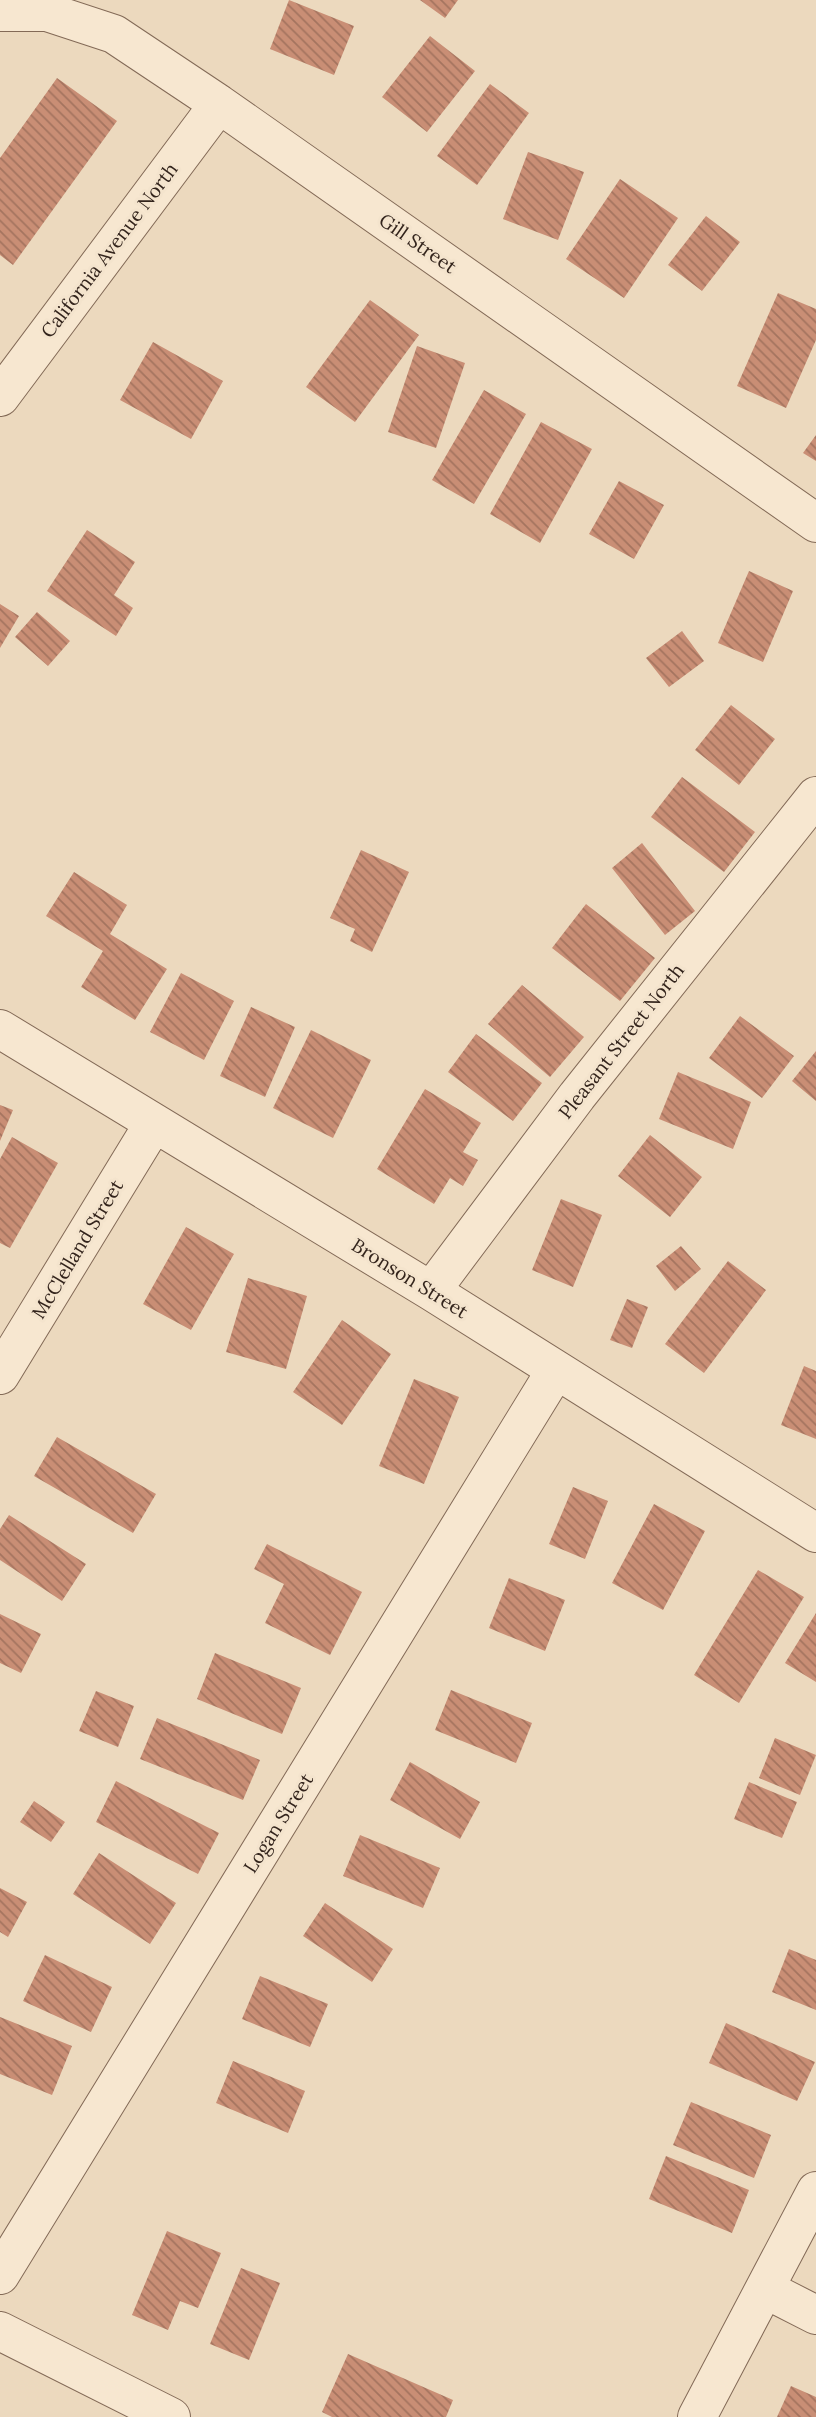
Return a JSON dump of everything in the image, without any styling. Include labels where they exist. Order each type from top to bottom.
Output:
[{"type":"street","name":"Gill Street","points":[[0,12],[47,12],[114,34],[219,104],[816,523]]},
{"type":"street","name":"California Avenue North","points":[[0,397],[219,104]]},
{"type":"street","name":"Pleasant Street North","points":[[432,1291],[577,1096],[816,796]]},
{"type":"street","name":"Bronson Street","points":[[0,1029],[432,1291],[816,1533]]},
{"type":"street","name":"McClelland Street","points":[[0,1376],[154,1123]]},
{"type":"street","name":"Logan Street","points":[[0,2275],[556,1370]]},
{"type":"street","points":[[698,2417],[816,2192]]},
{"type":"street","points":[[765,2289],[816,2315]]},
{"type":"street","points":[[0,2331],[172,2417]]},
{"type":"building","points":[[289,0],[354,26],[334,75],[270,49]]},
{"type":"building","points":[[420,0],[458,0],[445,18]]},
{"type":"building","points":[[430,36],[475,71],[427,132],[382,97]]},
{"type":"building","points":[[57,78],[117,121],[13,265],[0,255],[0,158]]},
{"type":"building","points":[[490,84],[529,113],[477,185],[437,156]]},
{"type":"building","points":[[528,152],[584,172],[558,240],[503,219]]},
{"type":"building","points":[[620,179],[678,218],[624,298],[566,259]]},
{"type":"building","points":[[706,216],[740,242],[702,291],[668,265]]},
{"type":"building","points":[[778,293],[816,309],[816,340],[786,408],[737,386]]},
{"type":"building","points":[[370,300],[419,335],[355,422],[306,387]]},
{"type":"building","points":[[153,342],[223,381],[191,439],[120,400]]},
{"type":"building","points":[[417,346],[465,363],[436,448],[388,432]]},
{"type":"building","points":[[484,390],[526,414],[474,504],[432,480]]},
{"type":"building","points":[[541,422],[592,449],[540,543],[490,514]]},
{"type":"building","points":[[816,435],[816,461],[803,453]]},
{"type":"building","points":[[619,481],[664,505],[634,559],[589,534]]},
{"type":"building","points":[[87,530],[135,562],[114,595],[133,608],[116,636],[47,591]]},
{"type":"building","points":[[749,571],[793,591],[763,662],[718,643]]},
{"type":"building","points":[[0,604],[19,616],[0,648]]},
{"type":"building","points":[[37,612],[70,641],[48,666],[15,637]]},
{"type":"building","points":[[682,631],[704,661],[669,687],[646,658]]},
{"type":"building","points":[[731,705],[775,739],[739,785],[695,750]]},
{"type":"building","points":[[682,777],[755,832],[724,872],[651,817]]},
{"type":"building","points":[[642,843],[695,911],[665,935],[612,868]]},
{"type":"building","points":[[361,850],[409,872],[372,952],[350,941],[355,929],[330,918]]},
{"type":"building","points":[[74,872],[127,905],[110,934],[167,969],[135,1020],[81,987],[103,951],[46,916]]},
{"type":"building","points":[[586,904],[655,958],[620,1001],[552,948]]},
{"type":"building","points":[[181,973],[234,1001],[204,1060],[150,1032]]},
{"type":"building","points":[[522,985],[584,1037],[550,1077],[488,1024]]},
{"type":"building","points":[[251,1007],[295,1027],[265,1097],[220,1076]]},
{"type":"building","points":[[740,1016],[794,1056],[762,1098],[709,1058]]},
{"type":"building","points":[[311,1030],[371,1060],[333,1138],[273,1108]]},
{"type":"building","points":[[476,1034],[542,1083],[513,1121],[448,1072]]},
{"type":"building","points":[[816,1051],[816,1101],[792,1081]]},
{"type":"building","points":[[678,1072],[751,1102],[733,1149],[659,1119]]},
{"type":"building","points":[[425,1089],[481,1123],[463,1152],[478,1160],[463,1186],[450,1178],[434,1204],[377,1169]]},
{"type":"building","points":[[0,1105],[13,1110],[0,1141]]},
{"type":"building","points":[[650,1135],[702,1177],[670,1217],[618,1176]]},
{"type":"building","points":[[12,1137],[58,1163],[10,1248],[0,1243],[0,1159]]},
{"type":"building","points":[[561,1199],[602,1215],[573,1287],[532,1270]]},
{"type":"building","points":[[186,1227],[234,1254],[191,1330],[143,1304]]},
{"type":"building","points":[[681,1246],[701,1269],[675,1291],[656,1266]]},
{"type":"building","points":[[728,1261],[766,1290],[704,1373],[665,1344]]},
{"type":"building","points":[[248,1278],[307,1296],[286,1369],[226,1352]]},
{"type":"building","points":[[627,1299],[648,1307],[632,1348],[610,1340]]},
{"type":"building","points":[[342,1320],[391,1354],[342,1425],[293,1392]]},
{"type":"building","points":[[804,1366],[816,1371],[816,1439],[781,1425]]},
{"type":"building","points":[[414,1379],[459,1397],[424,1484],[379,1466]]},
{"type":"building","points":[[57,1437],[156,1494],[133,1533],[34,1476]]},
{"type":"building","points":[[573,1487],[608,1501],[585,1559],[549,1544]]},
{"type":"building","points":[[654,1504],[705,1531],[663,1610],[612,1583]]},
{"type":"building","points":[[9,1515],[86,1564],[62,1601],[0,1560],[0,1529]]},
{"type":"building","points":[[267,1544],[362,1592],[330,1655],[265,1623],[284,1584],[254,1569]]},
{"type":"building","points":[[758,1570],[804,1597],[739,1703],[694,1675]]},
{"type":"building","points":[[509,1578],[565,1600],[545,1651],[489,1628]]},
{"type":"building","points":[[816,1613],[816,1682],[785,1663]]},
{"type":"building","points":[[0,1614],[41,1634],[21,1673],[0,1663]]},
{"type":"building","points":[[215,1653],[301,1688],[282,1734],[197,1699]]},
{"type":"building","points":[[451,1690],[532,1723],[516,1763],[435,1730]]},
{"type":"building","points":[[96,1691],[134,1706],[118,1747],[79,1731]]},
{"type":"building","points":[[157,1718],[260,1760],[243,1800],[140,1759]]},
{"type":"building","points":[[775,1738],[816,1755],[800,1795],[759,1778]]},
{"type":"building","points":[[410,1762],[480,1802],[460,1839],[390,1800]]},
{"type":"building","points":[[116,1781],[219,1833],[198,1874],[96,1822]]},
{"type":"building","points":[[749,1782],[797,1802],[782,1838],[734,1819]]},
{"type":"building","points":[[34,1801],[65,1822],[51,1842],[20,1822]]},
{"type":"building","points":[[360,1835],[440,1868],[423,1908],[343,1876]]},
{"type":"building","points":[[99,1853],[176,1903],[150,1944],[73,1894]]},
{"type":"building","points":[[0,1888],[27,1902],[8,1937],[0,1932]]},
{"type":"building","points":[[325,1903],[393,1949],[372,1982],[303,1936]]},
{"type":"building","points":[[789,1949],[816,1960],[816,2010],[772,1992]]},
{"type":"building","points":[[45,1955],[112,1987],[91,2032],[23,2001]]},
{"type":"building","points":[[260,1976],[328,2004],[310,2047],[242,2019]]},
{"type":"building","points":[[0,2017],[72,2046],[52,2095],[0,2074]]},
{"type":"building","points":[[726,2023],[815,2062],[797,2101],[709,2063]]},
{"type":"building","points":[[233,2061],[305,2091],[288,2133],[216,2103]]},
{"type":"building","points":[[691,2102],[771,2135],[754,2178],[673,2145]]},
{"type":"building","points":[[666,2156],[749,2190],[732,2233],[649,2199]]},
{"type":"building","points":[[167,2231],[221,2253],[198,2308],[180,2301],[168,2330],[132,2315]]},
{"type":"building","points":[[241,2268],[280,2283],[249,2360],[210,2344]]},
{"type":"building","points":[[348,2354],[453,2400],[446,2417],[332,2417],[322,2412]]},
{"type":"building","points":[[791,2386],[816,2397],[816,2417],[777,2417]]}]
